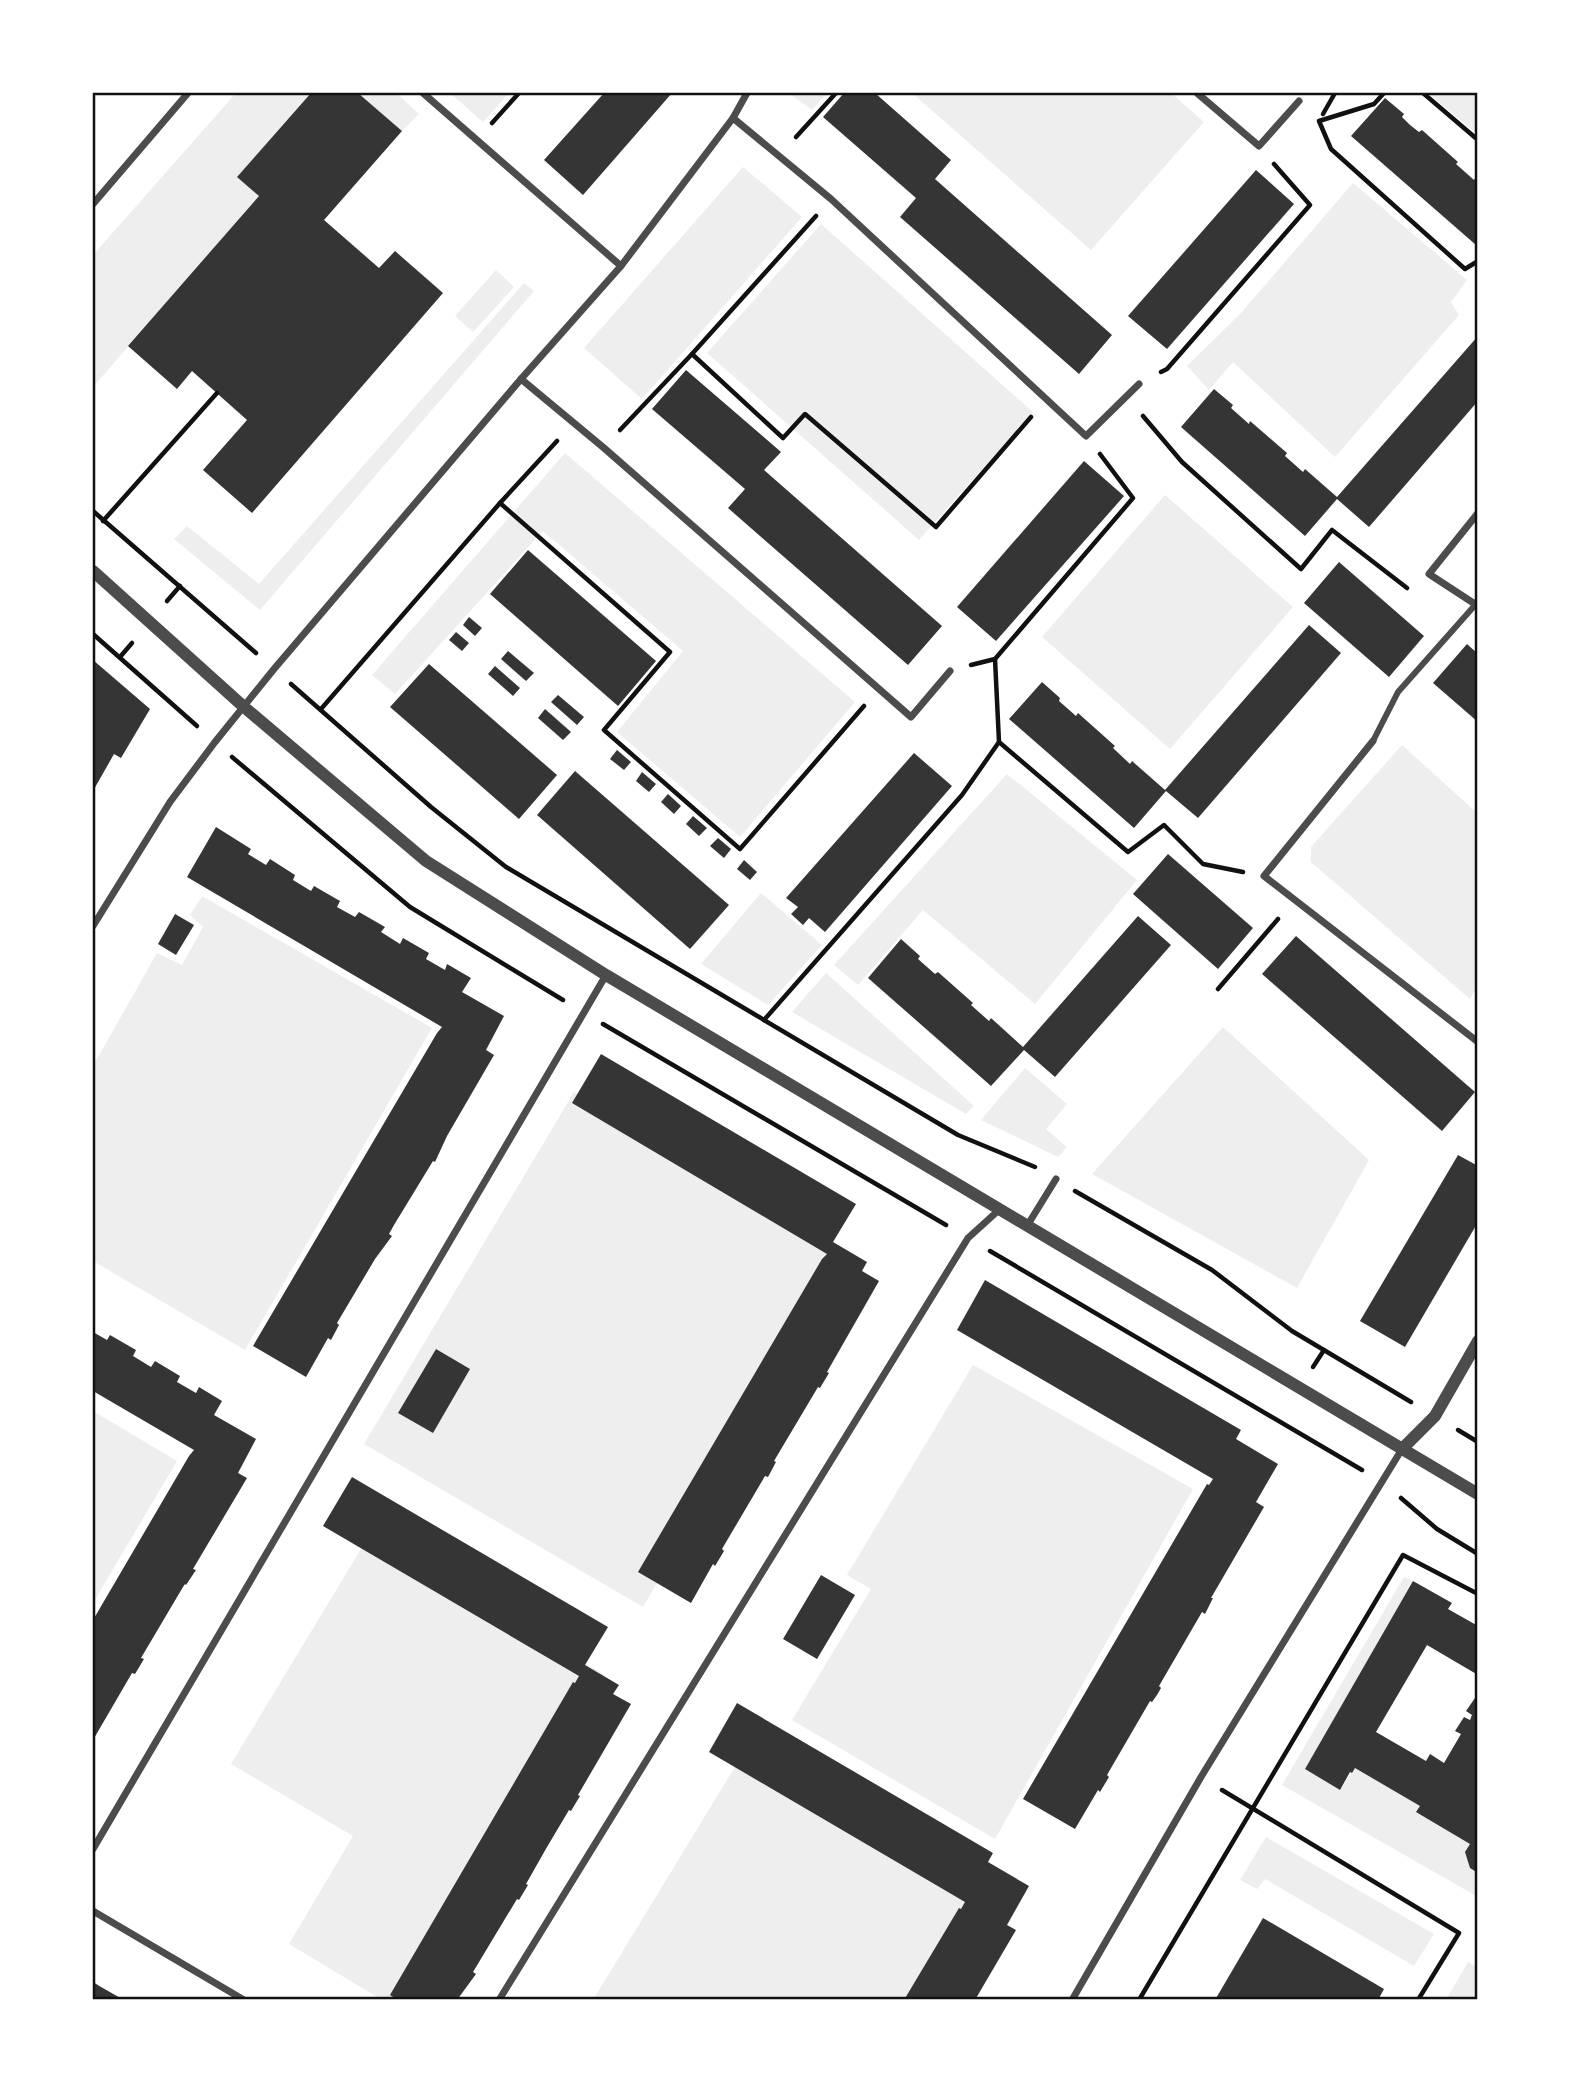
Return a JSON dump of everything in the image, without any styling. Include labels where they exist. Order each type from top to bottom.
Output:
[{"type":"street","points":[[423,93],[621,266]]},
{"type":"street","points":[[93,926],[170,802],[215,742],[521,379],[621,266],[733,118],[747,93]]},
{"type":"street","points":[[1198,93],[1259,146],[1299,101]]},
{"type":"street","points":[[93,204],[185,94]]},
{"type":"street","points":[[733,118],[831,199],[1086,436],[1139,384]]},
{"type":"street","points":[[521,379],[604,447],[911,717],[950,671]]},
{"type":"street","points":[[1478,513],[1429,574],[1477,605],[1398,692],[1373,741],[1264,876],[1478,1042]]},
{"type":"street","points":[[93,571],[244,707],[426,861],[606,975],[1478,1494]]},
{"type":"street","points":[[93,1849],[606,975]]},
{"type":"street","points":[[1027,1226],[1056,1179]]},
{"type":"street","points":[[499,2000],[968,1238],[1000,1209]]},
{"type":"street","points":[[1072,2000],[1201,1777],[1381,1481],[1402,1449],[1435,1416],[1478,1341]]},
{"type":"street","points":[[93,1911],[244,2000]]},
{"type":"path","points":[[477,140],[519,93]]},
{"type":"path","points":[[779,156],[836,93]]},
{"type":"path","points":[[1384,93],[1374,104],[1319,121],[1331,149],[1465,269],[1478,261]]},
{"type":"path","points":[[1423,93],[1478,140]]},
{"type":"path","points":[[1139,384],[1167,369],[1310,205],[1259,146]]},
{"type":"path","points":[[604,447],[692,354],[831,199]]},
{"type":"path","points":[[692,354],[783,438],[806,414],[936,527],[1046,399]]},
{"type":"path","points":[[103,521],[217,393]]},
{"type":"path","points":[[1126,396],[1182,462],[1301,569],[1332,530],[1410,590],[1429,574]]},
{"type":"path","points":[[321,709],[574,422]]},
{"type":"path","points":[[950,671],[995,659],[1133,498],[1086,436]]},
{"type":"path","points":[[500,503],[670,652],[604,730],[740,849],[879,689]]},
{"type":"path","points":[[93,512],[430,807],[506,867],[958,1135],[1031,1165],[1212,1270],[1292,1331],[1478,1442]]},
{"type":"path","points":[[93,634],[215,742],[410,907],[584,1013],[1381,1481],[1437,1529],[1478,1554]]},
{"type":"path","points":[[764,1020],[962,795],[999,742],[995,659]]},
{"type":"path","points":[[999,742],[1128,852],[1164,825],[1203,863],[1264,876]]},
{"type":"path","points":[[1217,989],[1294,900]]},
{"type":"path","points":[[1139,2000],[1403,1555],[1478,1594]]},
{"type":"path","points":[[1201,1777],[1459,1933],[1418,2000]]},
{"type":"shaded area","points":[[236,93],[311,93],[238,176],[259,196],[93,387],[93,255]]},
{"type":"shaded area","points":[[358,93],[396,93],[419,114],[402,131]]},
{"type":"shaded area","points":[[450,93],[509,93],[483,122]]},
{"type":"shaded area","points":[[789,93],[827,93],[812,110]]},
{"type":"shaded area","points":[[912,93],[1171,93],[1204,122],[1091,250]]},
{"type":"shaded area","points":[[1428,93],[1478,93],[1478,135]]},
{"type":"shaded area","points":[[743,167],[802,217],[642,399],[584,348]]},
{"type":"shaded area","points":[[1353,183],[1467,280],[1451,302],[1459,315],[1335,457],[1233,362],[1209,390],[1187,366],[1241,313]]},
{"type":"shaded area","points":[[821,224],[1033,412],[919,540],[707,353]]},
{"type":"shaded area","points":[[496,270],[514,287],[473,332],[455,316]]},
{"type":"shaded area","points":[[524,283],[534,291],[260,610],[174,539],[187,526],[259,584]]},
{"type":"shaded area","points":[[565,453],[855,702],[740,837],[617,732],[683,651],[543,531],[395,694],[372,675]]},
{"type":"shaded area","points":[[1165,495],[1293,607],[1170,749],[1042,637]]},
{"type":"shaded area","points":[[1402,745],[1478,814],[1478,984],[1470,999],[1311,862],[1311,847]]},
{"type":"shaded area","points":[[1007,774],[1137,880],[1035,1004],[923,910],[858,985],[834,965]]},
{"type":"shaded area","points":[[761,893],[822,945],[768,1005],[701,964]]},
{"type":"shaded area","points":[[202,896],[432,1028],[245,1350],[93,1261],[93,1066],[157,953],[182,965],[203,927],[190,915]]},
{"type":"shaded area","points":[[826,973],[974,1106],[966,1114],[792,1012]]},
{"type":"shaded area","points":[[1223,1027],[1369,1160],[1297,1288],[1092,1174]]},
{"type":"shaded area","points":[[1025,1068],[1067,1104],[1046,1129],[1067,1147],[1058,1157],[981,1120]]},
{"type":"shaded area","points":[[574,1092],[848,1257],[643,1607],[364,1444]]},
{"type":"shaded area","points":[[973,1365],[1193,1489],[995,1839],[792,1720],[871,1589],[847,1575]]},
{"type":"shaded area","points":[[93,1411],[177,1461],[93,1603]]},
{"type":"shaded area","points":[[370,1534],[605,1675],[409,2000],[382,2000],[289,1944],[353,1836],[231,1764]]},
{"type":"shaded area","points":[[1404,1577],[1413,1581],[1305,1769],[1340,1790],[1355,1768],[1478,1840],[1478,1897],[1282,1785]]},
{"type":"shaded area","points":[[744,1752],[989,1895],[926,2000],[593,2000]]},
{"type":"shaded area","points":[[1266,1837],[1434,1934],[1414,1966],[1265,1879],[1257,1889],[1240,1880]]},
{"type":"shaded area","points":[[1468,1962],[1478,1968],[1478,2000],[1446,2000]]},
{"type":"building","points":[[311,93],[358,93],[402,131],[324,220],[379,268],[395,251],[443,293],[252,513],[203,470],[247,420],[192,371],[177,389],[128,346],[259,196],[237,177]]},
{"type":"building","points":[[604,93],[672,93],[583,195],[544,160]]},
{"type":"building","points":[[844,93],[875,93],[951,160],[935,179],[1112,335],[1079,374],[900,217],[916,198],[823,117]]},
{"type":"building","points":[[1385,98],[1404,114],[1402,117],[1410,125],[1419,132],[1422,130],[1474,180],[1476,177],[1478,179],[1476,245],[1351,136]]},
{"type":"building","points":[[1256,170],[1294,204],[1167,349],[1128,316]]},
{"type":"building","points":[[1478,336],[1478,401],[1369,527],[1337,499],[1305,536],[1181,427],[1214,389],[1233,405],[1231,408],[1249,424],[1250,421],[1287,453],[1285,456],[1303,472],[1305,469],[1337,497]]},
{"type":"building","points":[[686,370],[781,452],[764,470],[942,626],[908,665],[728,508],[745,489],[652,409]]},
{"type":"building","points":[[1084,461],[1124,496],[996,641],[957,607]]},
{"type":"building","points":[[528,550],[656,661],[618,706],[490,594]]},
{"type":"building","points":[[1339,562],[1424,636],[1389,677],[1304,603]]},
{"type":"building","points":[[469,617],[482,628],[475,636],[463,625]]},
{"type":"building","points":[[1309,625],[1341,653],[1198,818],[1166,791],[1134,828],[1009,719],[1042,682],[1076,716],[1078,713],[1115,746],[1113,748],[1130,764],[1132,761],[1165,790]]},
{"type":"building","points":[[456,632],[469,643],[462,651],[449,640]]},
{"type":"building","points":[[1467,644],[1478,654],[1478,722],[1433,683]]},
{"type":"building","points":[[508,651],[534,673],[526,681],[501,659]]},
{"type":"building","points":[[93,660],[150,709],[121,758],[114,754],[93,791]]},
{"type":"building","points":[[429,664],[557,775],[519,819],[390,707]]},
{"type":"building","points":[[495,666],[520,688],[513,696],[488,674]]},
{"type":"building","points":[[558,695],[584,717],[577,725],[551,702]]},
{"type":"building","points":[[545,709],[571,732],[563,740],[538,718]]},
{"type":"building","points":[[617,750],[631,762],[624,770],[610,759]]},
{"type":"building","points":[[914,753],[952,786],[825,932],[809,918],[803,925],[791,914],[798,907],[786,898]]},
{"type":"building","points":[[575,771],[729,905],[690,949],[537,815]]},
{"type":"building","points":[[642,772],[656,784],[649,792],[636,781]]},
{"type":"building","points":[[668,794],[681,806],[674,814],[661,802]]},
{"type":"building","points":[[693,816],[707,828],[699,836],[686,824]]},
{"type":"building","points":[[216,827],[251,849],[248,854],[266,865],[270,859],[295,875],[293,880],[311,891],[314,886],[340,901],[337,907],[355,917],[359,912],[385,927],[381,932],[400,944],[403,938],[429,953],[426,959],[445,970],[447,964],[471,978],[462,992],[504,1016],[486,1050],[494,1055],[435,1162],[433,1161],[394,1225],[389,1234],[392,1236],[375,1259],[337,1323],[339,1325],[331,1340],[328,1338],[306,1377],[253,1346],[442,1027],[187,877]]},
{"type":"building","points":[[718,838],[731,849],[724,858],[710,846]]},
{"type":"building","points":[[1168,854],[1253,928],[1218,969],[1133,894]]},
{"type":"building","points":[[744,860],[757,872],[750,880],[737,869]]},
{"type":"building","points":[[175,914],[194,925],[176,955],[158,944]]},
{"type":"building","points":[[1138,916],[1171,945],[1055,1077],[1024,1050],[991,1086],[868,978],[901,939],[920,956],[918,959],[935,974],[938,972],[989,1021],[991,1018],[1023,1047]]},
{"type":"building","points":[[1296,936],[1475,1092],[1442,1131],[1262,974]]},
{"type":"building","points":[[601,1054],[856,1204],[833,1242],[867,1262],[862,1271],[879,1281],[827,1372],[829,1373],[820,1388],[818,1387],[774,1461],[776,1462],[768,1477],[765,1476],[722,1549],[724,1551],[715,1566],[713,1564],[691,1603],[638,1572],[827,1254],[572,1103]]},
{"type":"building","points":[[1458,1155],[1478,1166],[1478,1222],[1405,1347],[1360,1321]]},
{"type":"building","points":[[985,1280],[1241,1430],[1236,1439],[1278,1464],[1256,1502],[1264,1507],[1211,1598],[1205,1614],[1202,1612],[1159,1686],[1161,1688],[1157,1695],[1150,1701],[1107,1775],[1109,1777],[1075,1829],[1023,1799],[1207,1484],[1213,1479],[957,1330]]},
{"type":"building","points":[[93,1332],[107,1340],[110,1335],[136,1350],[133,1356],[151,1367],[155,1361],[180,1376],[177,1382],[196,1393],[199,1387],[222,1401],[214,1415],[256,1439],[238,1473],[247,1478],[193,1569],[196,1570],[141,1658],[144,1659],[135,1674],[132,1673],[93,1740],[93,1620],[194,1450],[93,1391]]},
{"type":"building","points":[[436,1349],[470,1369],[433,1433],[398,1413]]},
{"type":"building","points":[[352,1477],[608,1627],[585,1665],[619,1685],[613,1694],[631,1704],[578,1795],[580,1796],[547,1847],[526,1884],[528,1885],[473,1972],[476,1974],[457,2000],[398,2000],[390,1995],[573,1682],[575,1683],[579,1676],[323,1526]]},
{"type":"building","points":[[821,1575],[855,1595],[817,1659],[783,1639]]},
{"type":"building","points":[[1413,1581],[1452,1603],[1448,1609],[1478,1626],[1478,1675],[1427,1645],[1376,1732],[1426,1761],[1430,1754],[1444,1763],[1461,1734],[1455,1731],[1464,1717],[1470,1720],[1472,1715],[1466,1711],[1475,1698],[1478,1699],[1478,1873],[1470,1868],[1465,1852],[1470,1844],[1416,1812],[1420,1806],[1355,1768],[1340,1790],[1305,1769]]},
{"type":"building","points":[[737,1703],[993,1853],[988,1862],[1029,1886],[1007,1925],[1016,1930],[975,2000],[904,2000],[965,1902],[709,1752]]},
{"type":"building","points":[[1263,1918],[1384,1989],[1378,2000],[1215,2000]]},
{"type":"building","points":[[93,1982],[101,1987],[124,2000],[93,2000]]}]
